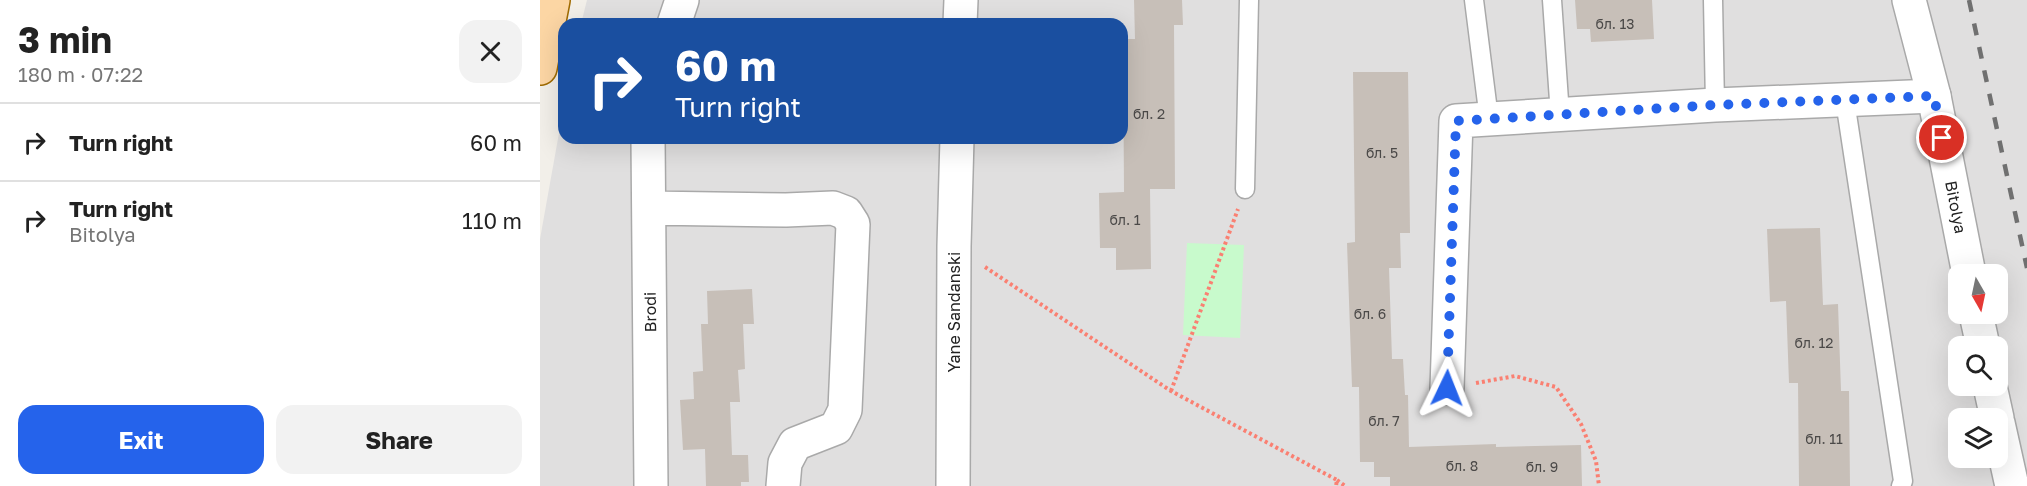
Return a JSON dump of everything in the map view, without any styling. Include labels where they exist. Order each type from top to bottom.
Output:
[{"type":"main road","points":[[540,68],[553,0]]},
{"type":"street","points":[[676,18],[682,0]]},
{"type":"street","points":[[960,18],[961,0]]},
{"type":"street","name":"Bitolya","points":[[1909,0],[1934,96],[1967,264]]},
{"type":"street","points":[[1447,388],[1456,121],[1715,105],[1934,96]]},
{"type":"street","name":"Brodi","points":[[648,144],[651,486]]},
{"type":"street","name":"Yane Sandanski","points":[[953,486],[957,144]]},
{"type":"street","points":[[649,208],[786,210],[833,208],[846,213],[853,224],[845,410],[836,428],[795,444],[785,463],[783,486]]},
{"type":"street","points":[[2008,467],[2012,486]]},
{"type":"lane","points":[[1245,189],[1249,0]]},
{"type":"lane","points":[[1474,0],[1489,119]]},
{"type":"lane","points":[[1552,0],[1560,115]]},
{"type":"lane","points":[[1713,0],[1715,105]]},
{"type":"lane","points":[[1845,101],[1903,481],[1901,486]]},
{"type":"path","points":[[1171,391],[1245,189]]},
{"type":"path","points":[[954,246],[1171,391],[1345,486]]},
{"type":"path","points":[[1447,388],[1515,376],[1556,387],[1581,424],[1596,460],[1599,486]]},
{"type":"shaded area","points":[[587,0],[2027,0],[2027,486],[540,486],[540,239],[558,138],[558,144],[1128,144],[1128,18],[582,18]]},
{"type":"green space","points":[[1187,243],[1244,245],[1240,338],[1183,335]]},
{"type":"building","points":[[1134,0],[1182,0],[1183,25],[1174,25],[1175,189],[1150,189],[1151,269],[1116,270],[1116,248],[1100,248],[1099,193],[1124,192],[1124,144],[1128,144],[1128,39],[1135,39]]},
{"type":"building","points":[[1575,0],[1652,0],[1654,39],[1591,42],[1590,29],[1577,29]]},
{"type":"building","points":[[1353,72],[1408,72],[1410,233],[1400,233],[1401,268],[1389,268],[1392,359],[1403,359],[1405,395],[1408,395],[1409,447],[1496,444],[1496,447],[1581,445],[1582,486],[1390,486],[1390,477],[1374,477],[1374,462],[1360,462],[1359,387],[1352,387],[1347,243],[1355,242]]},
{"type":"building","points":[[1820,228],[1823,305],[1838,304],[1841,391],[1849,391],[1850,486],[1799,486],[1798,383],[1789,383],[1786,301],[1770,302],[1767,229]]},
{"type":"building","points":[[752,289],[754,324],[743,324],[745,369],[738,370],[740,402],[730,402],[732,455],[748,455],[749,482],[741,482],[741,486],[706,486],[705,449],[683,450],[680,400],[694,399],[693,372],[703,371],[701,324],[708,324],[707,291]]},
{"type":"railway","points":[[1969,0],[2027,268]]},
{"type":"route","points":[[1447,388],[1456,121],[1715,105],[1934,96],[1942,138]]}]
